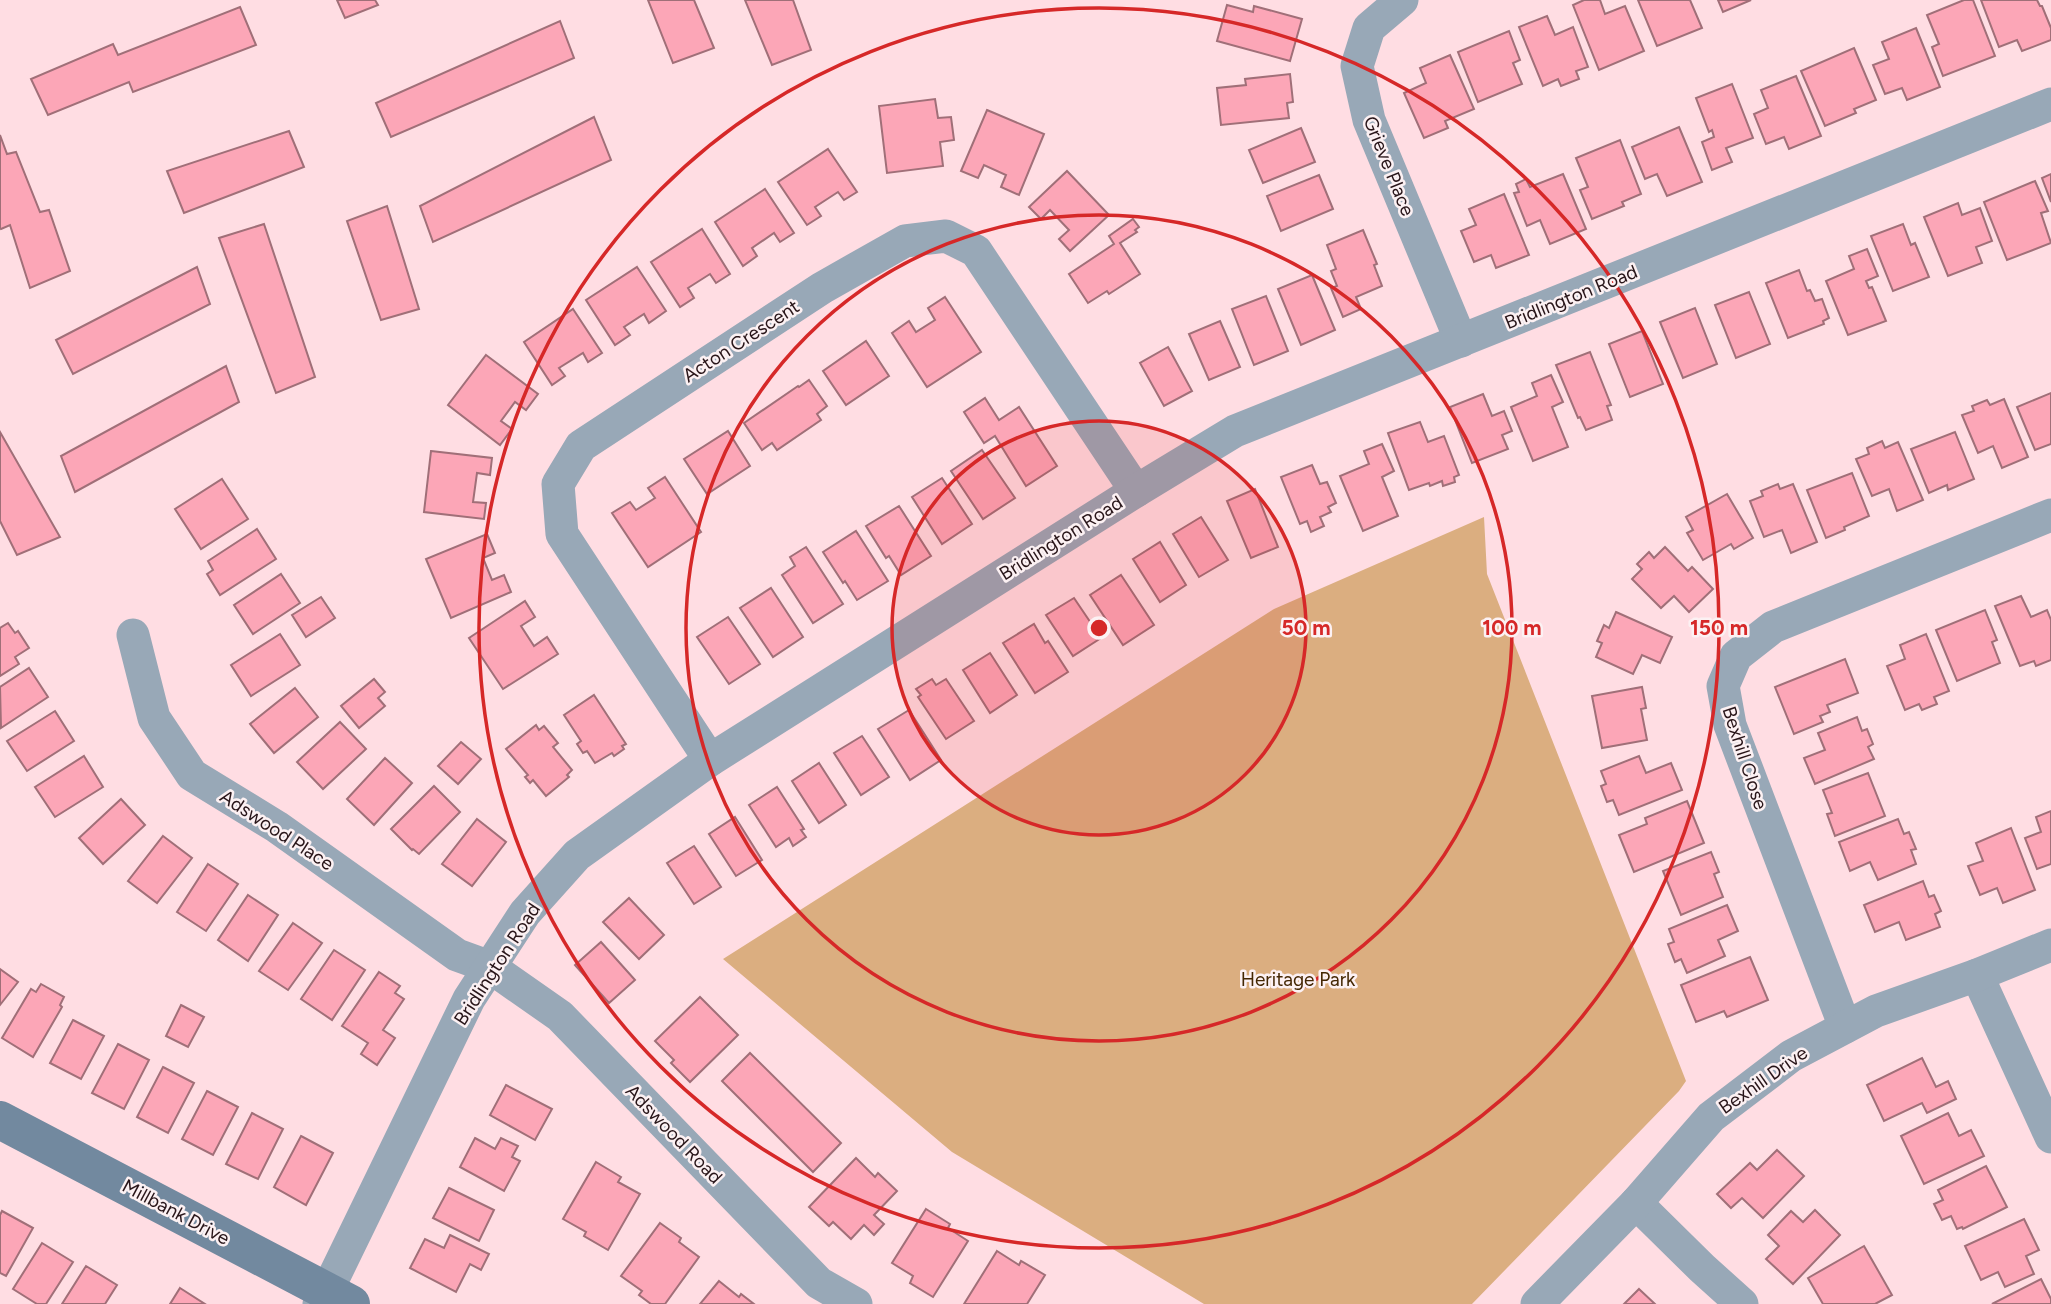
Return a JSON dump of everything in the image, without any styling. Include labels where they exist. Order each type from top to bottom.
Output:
[{"type":"street","name":"Grieve Place","points":[[1402,0],[1369,28],[1357,66],[1369,120],[1461,341]]},
{"type":"street","name":"Bridlington Road","points":[[332,1300],[470,999],[525,913],[577,855],[710,760],[1235,431],[2051,104]]},
{"type":"street","name":"Acton Crescent","points":[[710,760],[562,534],[558,484],[582,446],[822,288],[905,241],[946,236],[976,251],[1136,491]]},
{"type":"street","name":"Bexhill Close","points":[[1845,1027],[1730,725],[1723,686],[1736,656],[1773,627],[2051,515]]},
{"type":"street","name":"Adswood Place","points":[[134,635],[154,718],[192,775],[277,827],[457,955],[490,967]]},
{"type":"street","name":"Bexhill Drive","points":[[1537,1304],[1636,1203],[1711,1117],[1791,1056],[1876,1011],[2051,945]]},
{"type":"street","name":"Adswood Road","points":[[490,967],[560,1016],[819,1283],[856,1304]]},
{"type":"street","points":[[1977,975],[2051,1137]]},
{"type":"street","name":"Millbank Drive","points":[[0,1120],[332,1300]]},
{"type":"street","points":[[1636,1203],[1742,1304]]},
{"type":"green space","name":"Heritage Park","points":[[1484,517],[1487,574],[1686,1081],[1472,1304],[1204,1304],[952,1152],[723,959],[1274,609]]},
{"type":"building","points":[[337,0],[375,0],[378,5],[345,18]]},
{"type":"building","points":[[648,0],[694,0],[714,48],[673,63]]},
{"type":"building","points":[[745,0],[793,0],[811,50],[772,65]]},
{"type":"building","points":[[1584,0],[1600,0],[1605,14],[1625,6],[1644,51],[1599,70],[1573,5]]},
{"type":"building","points":[[1638,0],[1690,0],[1702,28],[1657,46]]},
{"type":"building","points":[[1718,0],[1751,0],[1723,12]]},
{"type":"building","points":[[1964,0],[1973,0],[1995,56],[1943,76],[1932,47],[1939,44],[1927,15]]},
{"type":"building","points":[[1981,0],[2037,0],[2051,28],[2051,40],[2022,51],[2017,40],[1999,47]]},
{"type":"building","points":[[1227,5],[1253,12],[1254,6],[1302,19],[1290,61],[1217,41]]},
{"type":"building","points":[[240,7],[256,45],[133,92],[129,82],[48,115],[31,79],[113,44],[118,55]]},
{"type":"building","points":[[1547,16],[1555,35],[1573,27],[1588,67],[1576,71],[1579,79],[1561,86],[1558,79],[1543,86],[1519,27]]},
{"type":"building","points":[[560,21],[574,58],[391,137],[376,103]]},
{"type":"building","points":[[1916,28],[1940,87],[1907,100],[1902,88],[1885,94],[1873,65],[1889,59],[1882,42]]},
{"type":"building","points":[[1509,31],[1520,60],[1513,63],[1522,84],[1478,102],[1458,52]]},
{"type":"building","points":[[1854,48],[1876,100],[1854,109],[1856,113],[1825,126],[1801,71]]},
{"type":"building","points":[[1450,55],[1474,109],[1445,121],[1448,128],[1424,138],[1404,93],[1426,83],[1420,68]]},
{"type":"building","points":[[1290,74],[1293,102],[1287,103],[1289,118],[1221,125],[1217,88],[1246,85],[1245,79]]},
{"type":"building","points":[[1796,76],[1821,136],[1789,149],[1784,137],[1766,144],[1754,114],[1768,108],[1761,90]]},
{"type":"building","points":[[1732,84],[1753,138],[1726,148],[1732,162],[1712,170],[1702,142],[1714,137],[1712,130],[1709,132],[1696,98]]},
{"type":"building","points":[[935,99],[938,118],[951,117],[954,140],[940,142],[943,166],[887,173],[879,106]]},
{"type":"building","points":[[987,110],[1044,134],[1019,195],[1001,187],[1006,175],[984,165],[978,178],[961,171]]},
{"type":"building","points":[[594,117],[611,160],[433,242],[420,206]]},
{"type":"building","points":[[1679,127],[1702,182],[1667,196],[1657,174],[1645,179],[1632,147]]},
{"type":"building","points":[[1301,128],[1315,162],[1263,183],[1249,150]]},
{"type":"building","points":[[289,131],[304,167],[184,213],[167,171]]},
{"type":"building","points":[[0,135],[7,154],[16,152],[40,212],[49,210],[70,271],[30,288],[10,225],[0,228]]},
{"type":"building","points":[[1620,140],[1641,194],[1622,202],[1624,206],[1592,219],[1580,190],[1588,187],[1576,158]]},
{"type":"building","points":[[828,149],[857,192],[844,200],[838,192],[815,207],[821,216],[807,225],[778,182]]},
{"type":"building","points":[[1067,171],[1109,215],[1070,251],[1059,239],[1069,230],[1050,210],[1041,219],[1029,207]]},
{"type":"building","points":[[1563,174],[1586,229],[1550,244],[1540,220],[1527,226],[1514,193],[1519,192],[1516,184],[1526,179],[1530,187]]},
{"type":"building","points":[[2051,174],[2051,202],[2042,178]]},
{"type":"building","points":[[1319,175],[1333,209],[1281,231],[1267,196]]},
{"type":"building","points":[[2035,181],[2048,211],[2041,213],[2051,243],[2007,260],[1984,202]]},
{"type":"building","points":[[765,189],[794,233],[780,242],[774,233],[752,248],[757,256],[743,266],[715,222]]},
{"type":"building","points":[[1504,194],[1529,255],[1496,268],[1491,255],[1474,262],[1461,231],[1476,225],[1469,209]]},
{"type":"building","points":[[1958,203],[1962,215],[1980,208],[1992,241],[1976,247],[1982,263],[1948,276],[1924,217]]},
{"type":"building","points":[[387,206],[419,309],[381,320],[347,221]]},
{"type":"building","points":[[1133,219],[1139,227],[1135,230],[1137,232],[1120,243],[1140,274],[1109,294],[1107,291],[1088,303],[1069,274],[1114,244],[1109,236]]},
{"type":"building","points":[[264,224],[315,377],[276,393],[219,238]]},
{"type":"building","points":[[1903,224],[1911,245],[1915,243],[1929,277],[1893,291],[1871,236]]},
{"type":"building","points":[[702,229],[730,274],[716,283],[710,274],[688,288],[694,298],[680,307],[651,262]]},
{"type":"building","points":[[1363,230],[1377,264],[1374,265],[1382,286],[1356,297],[1361,309],[1343,317],[1331,288],[1337,286],[1331,271],[1336,269],[1327,245]]},
{"type":"building","points":[[1867,249],[1878,276],[1866,281],[1869,288],[1872,287],[1886,321],[1848,335],[1826,281],[1854,269],[1849,256]]},
{"type":"building","points":[[197,267],[210,304],[73,374],[56,340]]},
{"type":"building","points":[[637,267],[666,311],[649,323],[644,314],[624,327],[630,335],[615,345],[586,300]]},
{"type":"building","points":[[1799,270],[1807,291],[1810,290],[1815,301],[1822,299],[1829,318],[1823,321],[1824,324],[1788,338],[1766,283]]},
{"type":"building","points":[[1312,275],[1335,330],[1301,345],[1278,289]]},
{"type":"building","points":[[1749,292],[1770,344],[1736,358],[1715,305]]},
{"type":"building","points":[[1266,296],[1288,351],[1254,365],[1232,309]]},
{"type":"building","points":[[945,297],[981,352],[927,387],[892,333],[909,321],[916,332],[935,320],[928,308]]},
{"type":"building","points":[[1695,308],[1717,364],[1683,378],[1660,322]]},
{"type":"building","points":[[573,309],[602,353],[588,362],[583,353],[559,368],[565,376],[552,385],[524,342]]},
{"type":"building","points":[[1220,321],[1240,367],[1209,380],[1189,334]]},
{"type":"building","points":[[1642,331],[1663,384],[1630,397],[1609,344]]},
{"type":"building","points":[[866,341],[889,376],[846,405],[823,371]]},
{"type":"building","points":[[1168,347],[1192,391],[1164,406],[1140,363]]},
{"type":"building","points":[[1590,352],[1611,405],[1607,406],[1612,420],[1586,430],[1580,417],[1578,418],[1556,365]]},
{"type":"building","points":[[486,355],[538,394],[526,410],[515,402],[501,421],[512,429],[500,445],[448,405]]},
{"type":"building","points":[[226,366],[239,402],[75,492],[61,456]]},
{"type":"building","points":[[1551,375],[1563,402],[1552,407],[1568,447],[1533,461],[1511,407],[1537,396],[1532,383]]},
{"type":"building","points":[[809,380],[827,406],[817,414],[821,420],[777,450],[772,443],[762,450],[744,423]]},
{"type":"building","points":[[2051,393],[2051,444],[2035,450],[2017,407]]},
{"type":"building","points":[[1483,394],[1492,416],[1504,411],[1512,431],[1502,435],[1508,449],[1472,463],[1450,407]]},
{"type":"building","points":[[985,398],[999,420],[1019,407],[1057,466],[1026,486],[995,436],[984,443],[964,412]]},
{"type":"building","points":[[2004,399],[2028,457],[2002,468],[1993,446],[1978,453],[1962,415],[1974,411],[1972,406],[1987,400],[1990,405]]},
{"type":"building","points":[[1420,422],[1428,442],[1444,436],[1459,475],[1454,477],[1455,482],[1443,486],[1442,481],[1430,486],[1429,483],[1409,490],[1388,433]]},
{"type":"building","points":[[728,431],[750,466],[707,494],[684,459]]},
{"type":"building","points":[[0,432],[60,537],[17,555],[0,521]]},
{"type":"building","points":[[1955,432],[1974,479],[1948,490],[1947,485],[1929,493],[1911,449]]},
{"type":"building","points":[[1882,441],[1885,448],[1898,442],[1923,500],[1897,511],[1889,489],[1872,496],[1856,459],[1869,454],[1867,448]]},
{"type":"building","points":[[1382,444],[1394,471],[1382,477],[1398,516],[1363,531],[1340,476],[1369,464],[1364,451]]},
{"type":"building","points":[[982,450],[1015,498],[983,519],[951,471]]},
{"type":"building","points":[[431,451],[492,458],[490,475],[477,473],[473,502],[486,503],[484,519],[424,512]]},
{"type":"building","points":[[1312,465],[1320,484],[1327,482],[1336,503],[1328,507],[1331,512],[1320,517],[1324,526],[1311,532],[1307,521],[1300,524],[1281,477]]},
{"type":"building","points":[[1852,473],[1869,516],[1826,538],[1807,490]]},
{"type":"building","points":[[665,477],[701,532],[648,567],[612,513],[630,502],[636,510],[655,498],[648,488]]},
{"type":"building","points":[[942,478],[972,524],[942,544],[912,497]]},
{"type":"building","points":[[222,479],[248,519],[201,549],[175,509]]},
{"type":"building","points":[[1778,484],[1780,489],[1793,484],[1817,542],[1791,553],[1782,530],[1764,537],[1750,501],[1763,496],[1761,491]]},
{"type":"building","points":[[1255,489],[1278,547],[1251,558],[1227,501]]},
{"type":"building","points":[[1727,494],[1753,538],[1734,549],[1731,544],[1703,560],[1687,533],[1693,530],[1686,517]]},
{"type":"building","points":[[899,506],[931,556],[901,575],[889,556],[886,558],[866,526]]},
{"type":"building","points":[[1201,517],[1228,560],[1199,577],[1173,534]]},
{"type":"building","points":[[257,529],[276,559],[220,595],[207,574],[213,570],[208,561]]},
{"type":"building","points":[[856,531],[888,581],[857,600],[823,552]]},
{"type":"building","points":[[487,534],[495,553],[483,558],[492,580],[504,575],[511,592],[451,618],[426,559]]},
{"type":"building","points":[[1160,542],[1186,585],[1160,602],[1133,559]]},
{"type":"building","points":[[806,547],[843,604],[813,623],[782,575],[795,566],[790,557]]},
{"type":"building","points":[[1665,547],[1688,571],[1692,567],[1713,589],[1689,612],[1674,596],[1661,608],[1632,579],[1642,569],[1637,564],[1649,552],[1654,558]]},
{"type":"building","points":[[281,574],[300,603],[253,634],[234,605]]},
{"type":"building","points":[[1121,575],[1154,625],[1123,645],[1090,595]]},
{"type":"building","points":[[771,588],[803,637],[773,657],[740,608]]},
{"type":"building","points":[[2021,596],[2031,617],[2047,610],[2051,620],[2051,660],[2036,666],[2034,661],[2020,666],[1995,606]]},
{"type":"building","points":[[321,597],[335,618],[306,637],[292,615]]},
{"type":"building","points":[[1074,598],[1101,638],[1073,656],[1046,615]]},
{"type":"building","points":[[525,601],[535,617],[521,626],[534,646],[547,637],[558,654],[503,689],[469,638]]},
{"type":"building","points":[[1985,610],[1997,640],[1992,642],[2000,663],[1957,681],[1936,630]]},
{"type":"building","points":[[1616,612],[1672,637],[1660,663],[1642,655],[1633,674],[1596,657],[1602,643],[1597,641],[1604,625],[1609,628]]},
{"type":"building","points":[[728,617],[760,664],[729,684],[697,637]]},
{"type":"building","points":[[8,623],[15,633],[18,631],[29,648],[15,657],[19,664],[0,676],[0,628]]},
{"type":"building","points":[[1034,624],[1068,672],[1035,693],[1003,643]]},
{"type":"building","points":[[280,634],[300,665],[251,696],[231,665]]},
{"type":"building","points":[[1926,634],[1949,691],[1934,697],[1937,704],[1922,710],[1919,704],[1905,710],[1887,666],[1905,659],[1900,645]]},
{"type":"building","points":[[990,653],[1017,695],[990,713],[963,670]]},
{"type":"building","points":[[1845,659],[1858,693],[1827,705],[1830,712],[1820,716],[1823,722],[1794,734],[1775,687]]},
{"type":"building","points":[[29,668],[48,697],[1,728],[0,687]]},
{"type":"building","points":[[374,679],[385,692],[378,698],[385,706],[359,728],[341,706]]},
{"type":"building","points":[[932,679],[936,685],[946,679],[974,721],[946,739],[918,697],[921,695],[916,689]]},
{"type":"building","points":[[1642,687],[1646,708],[1641,709],[1647,740],[1602,748],[1592,696]]},
{"type":"building","points":[[295,688],[318,717],[274,753],[250,724]]},
{"type":"building","points":[[594,695],[626,744],[622,746],[624,749],[614,756],[612,753],[595,763],[587,751],[583,753],[577,744],[581,741],[564,715]]},
{"type":"building","points":[[909,710],[941,760],[910,780],[878,729]]},
{"type":"building","points":[[55,711],[74,741],[27,771],[7,741]]},
{"type":"building","points":[[1857,717],[1862,731],[1867,729],[1873,744],[1868,747],[1874,759],[1815,784],[1804,758],[1825,750],[1818,733]]},
{"type":"building","points":[[340,722],[366,749],[323,789],[297,762]]},
{"type":"building","points":[[536,725],[539,730],[544,726],[558,743],[553,747],[572,770],[567,775],[569,777],[546,796],[533,780],[530,783],[525,777],[528,775],[506,749]]},
{"type":"building","points":[[862,736],[889,777],[861,795],[834,753]]},
{"type":"building","points":[[461,742],[481,759],[458,784],[438,766]]},
{"type":"building","points":[[84,756],[103,787],[55,817],[35,787]]},
{"type":"building","points":[[1639,756],[1646,773],[1671,763],[1682,790],[1619,815],[1613,800],[1607,802],[1601,786],[1606,784],[1601,771]]},
{"type":"building","points":[[385,758],[412,783],[374,825],[347,799]]},
{"type":"building","points":[[819,763],[846,805],[819,823],[792,781]]},
{"type":"building","points":[[1868,773],[1885,816],[1835,836],[1827,814],[1832,813],[1823,790]]},
{"type":"building","points":[[434,786],[460,812],[419,854],[391,829]]},
{"type":"building","points":[[777,787],[804,829],[801,830],[806,837],[793,846],[789,838],[776,847],[749,805]]},
{"type":"building","points":[[121,799],[145,825],[103,864],[79,838]]},
{"type":"building","points":[[1687,801],[1704,843],[1634,872],[1619,835],[1647,824],[1645,818]]},
{"type":"building","points":[[2051,811],[2051,864],[2037,869],[2025,838],[2041,832],[2036,817]]},
{"type":"building","points":[[735,817],[762,860],[736,876],[709,834]]},
{"type":"building","points":[[477,819],[506,842],[472,886],[442,864]]},
{"type":"building","points":[[1898,819],[1904,834],[1909,832],[1916,849],[1911,850],[1916,864],[1878,880],[1870,862],[1850,871],[1839,842]]},
{"type":"building","points":[[2011,828],[2035,890],[2003,903],[1997,888],[1980,895],[1968,866],[1983,861],[1976,843]]},
{"type":"building","points":[[163,836],[192,858],[157,903],[128,881]]},
{"type":"building","points":[[694,846],[721,887],[694,904],[667,863]]},
{"type":"building","points":[[1711,852],[1719,872],[1714,874],[1723,897],[1681,915],[1663,871]]},
{"type":"building","points":[[208,864],[238,884],[206,931],[177,912]]},
{"type":"building","points":[[1923,881],[1929,897],[1934,895],[1941,911],[1935,914],[1940,927],[1906,940],[1899,922],[1875,932],[1864,905]]},
{"type":"building","points":[[248,895],[278,915],[248,961],[218,940]]},
{"type":"building","points":[[629,898],[664,935],[639,959],[603,922]]},
{"type":"building","points":[[1727,905],[1738,931],[1718,940],[1725,956],[1687,973],[1681,959],[1675,962],[1668,944],[1674,942],[1669,929]]},
{"type":"building","points":[[293,923],[322,943],[288,990],[259,971]]},
{"type":"building","points":[[601,942],[635,980],[609,1003],[575,965]]},
{"type":"building","points":[[334,950],[365,970],[332,1020],[301,999]]},
{"type":"building","points":[[1750,957],[1768,1000],[1727,1017],[1724,1011],[1696,1022],[1681,985]]},
{"type":"building","points":[[0,969],[18,982],[0,1005]]},
{"type":"building","points":[[379,972],[400,986],[395,993],[404,999],[383,1030],[395,1038],[377,1065],[361,1054],[368,1043],[342,1026]]},
{"type":"building","points":[[41,984],[64,997],[60,1005],[62,1007],[33,1057],[2,1038],[31,989],[36,992]]},
{"type":"building","points":[[700,997],[738,1035],[690,1082],[671,1063],[674,1060],[655,1041]]},
{"type":"building","points":[[181,1005],[204,1017],[188,1047],[166,1036]]},
{"type":"building","points":[[73,1020],[104,1036],[81,1079],[50,1063]]},
{"type":"building","points":[[118,1044],[149,1060],[124,1109],[92,1093]]},
{"type":"building","points":[[750,1053],[841,1143],[813,1172],[722,1081]]},
{"type":"building","points":[[1922,1058],[1936,1087],[1948,1081],[1956,1099],[1927,1113],[1922,1103],[1884,1121],[1867,1085]]},
{"type":"building","points":[[163,1067],[194,1083],[168,1133],[137,1117]]},
{"type":"building","points":[[506,1085],[552,1109],[535,1140],[490,1115]]},
{"type":"building","points":[[207,1091],[238,1107],[213,1155],[182,1139]]},
{"type":"building","points":[[252,1113],[283,1129],[258,1179],[226,1164]]},
{"type":"building","points":[[1948,1113],[1959,1136],[1971,1130],[1984,1156],[1924,1184],[1901,1136]]},
{"type":"building","points":[[301,1136],[333,1153],[306,1205],[274,1187]]},
{"type":"building","points":[[475,1138],[495,1149],[501,1138],[518,1146],[512,1157],[520,1161],[504,1191],[460,1167]]},
{"type":"building","points":[[1777,1150],[1804,1176],[1763,1218],[1742,1198],[1731,1208],[1717,1194],[1750,1163],[1757,1170]]},
{"type":"building","points":[[856,1158],[875,1177],[878,1173],[897,1191],[874,1215],[884,1224],[874,1235],[864,1225],[851,1239],[833,1222],[829,1226],[809,1207]]},
{"type":"building","points":[[596,1162],[621,1177],[618,1182],[640,1194],[608,1250],[584,1236],[586,1232],[563,1219]]},
{"type":"building","points":[[1986,1166],[2007,1207],[1963,1229],[1957,1229],[1951,1216],[1942,1220],[1934,1204],[1943,1200],[1938,1190]]},
{"type":"building","points":[[449,1188],[494,1210],[479,1241],[433,1218]]},
{"type":"building","points":[[926,1209],[950,1224],[948,1228],[968,1241],[933,1297],[910,1283],[913,1276],[892,1263]]},
{"type":"building","points":[[1815,1210],[1840,1235],[1793,1284],[1766,1259],[1779,1246],[1768,1235],[1791,1211],[1803,1222]]},
{"type":"building","points":[[2,1211],[33,1228],[6,1276],[0,1273]]},
{"type":"building","points":[[2024,1219],[2039,1250],[2026,1256],[2034,1274],[2005,1287],[1998,1272],[1981,1280],[1965,1246]]},
{"type":"building","points":[[660,1223],[681,1238],[679,1242],[699,1257],[665,1304],[651,1304],[639,1295],[642,1291],[621,1276]]},
{"type":"building","points":[[450,1235],[489,1254],[481,1270],[470,1264],[456,1292],[410,1268],[425,1239],[444,1248]]},
{"type":"building","points":[[42,1243],[73,1262],[46,1304],[37,1304],[13,1289]]},
{"type":"building","points":[[1864,1246],[1892,1295],[1875,1304],[1823,1304],[1808,1278]]},
{"type":"building","points":[[997,1251],[1019,1265],[1021,1261],[1045,1275],[1027,1304],[964,1304]]},
{"type":"building","points":[[86,1266],[117,1285],[105,1304],[62,1304]]},
{"type":"building","points":[[2041,1279],[2051,1304],[1992,1304]]},
{"type":"building","points":[[719,1281],[739,1297],[741,1294],[754,1304],[700,1304]]},
{"type":"building","points":[[180,1288],[205,1304],[170,1304]]},
{"type":"building","points":[[1639,1289],[1655,1304],[1624,1304]]}]
